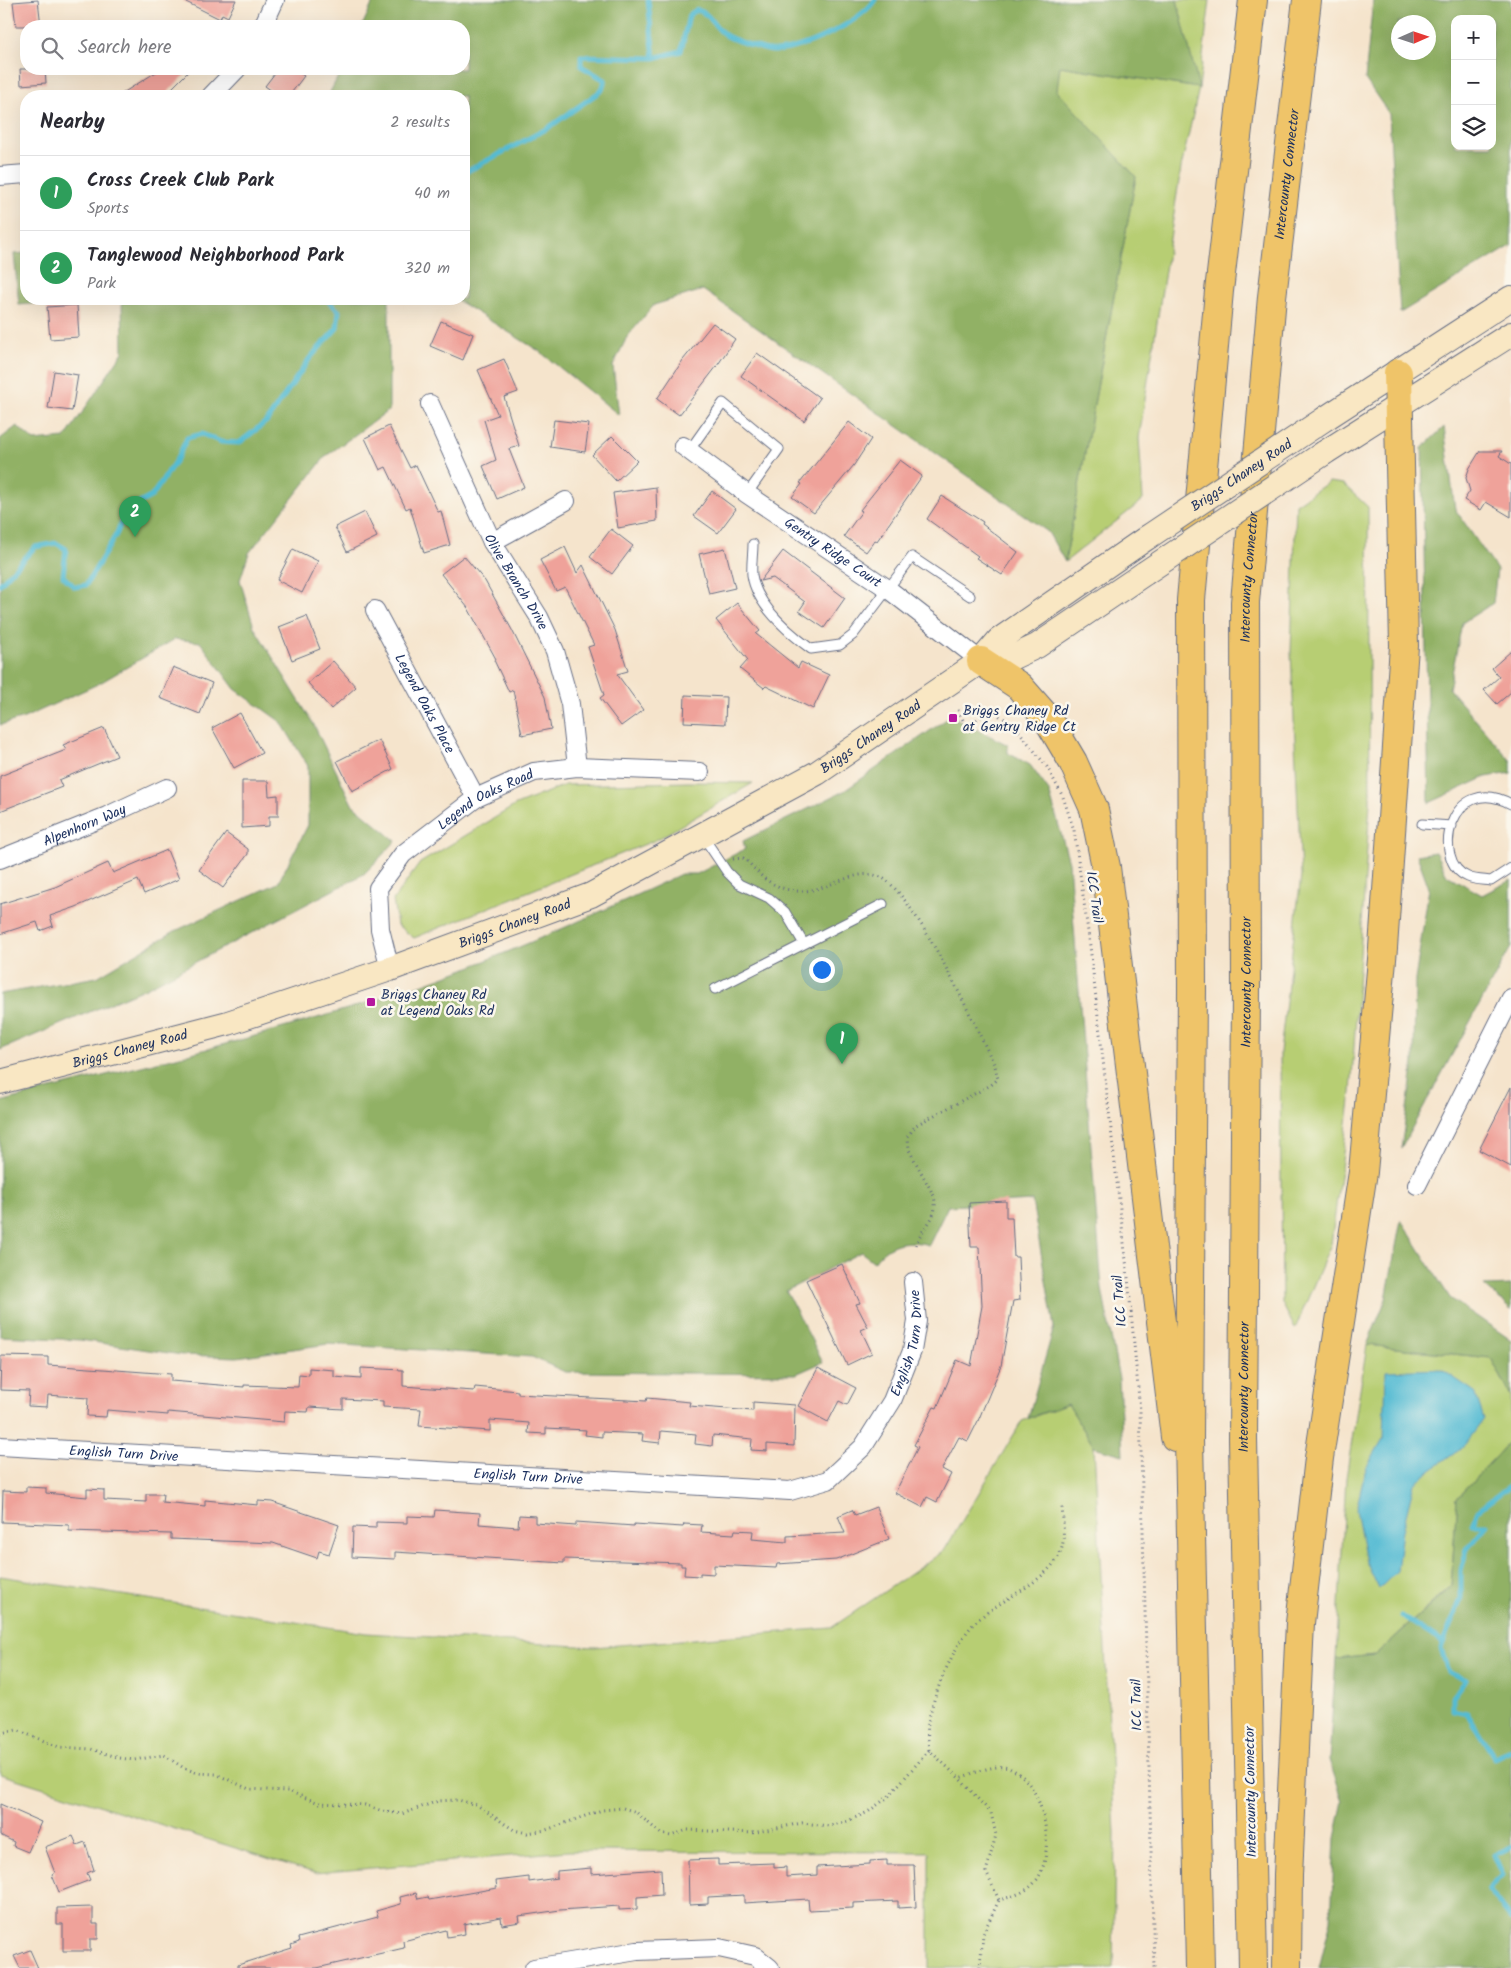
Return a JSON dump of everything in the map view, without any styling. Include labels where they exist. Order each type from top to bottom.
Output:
[{"type":"highway","points":[[1200,1968],[1189,1439],[1192,988],[1191,600],[1219,291],[1253,0]]},
{"type":"highway","name":"Intercounty Connector","points":[[1253,1968],[1243,1439],[1246,988],[1245,602],[1272,297],[1307,0]]},
{"type":"highway","points":[[1288,1968],[1288,1875],[1300,1623],[1319,1458],[1363,1172],[1383,948],[1404,646],[1398,373]]},
{"type":"highway","points":[[981,661],[1019,686],[1047,718],[1073,762],[1094,809],[1106,866],[1193,1592]]},
{"type":"main road","name":"Briggs Chaney Road","points":[[0,1082],[228,1023],[390,969],[590,895],[817,773],[981,661],[1000,640],[1148,537],[1326,418],[1511,298]]},
{"type":"main road","name":"Briggs Chaney Road","points":[[981,661],[1009,659],[1037,646],[1324,453],[1511,334]]},
{"type":"street","points":[[266,20],[276,0]]},
{"type":"street","points":[[217,90],[231,75]]},
{"type":"street","points":[[0,176],[20,174]]},
{"type":"street","name":"Olive Branch Drive","points":[[430,404],[492,542],[539,617],[555,651],[570,704],[577,766]]},
{"type":"street","name":"Gentry Ridge Court","points":[[686,449],[747,494],[888,589],[981,661]]},
{"type":"street","points":[[492,542],[566,501]]},
{"type":"street","name":"Legend Oaks Place","points":[[375,610],[476,798]]},
{"type":"street","name":"Legend Oaks Road","points":[[390,969],[380,929],[378,888],[403,854],[476,798],[534,772],[577,766],[700,772]]},
{"type":"street","name":"Alpenhorn Way","points":[[0,859],[107,816],[168,788]]},
{"type":"street","points":[[1417,1185],[1507,1018],[1511,998]]},
{"type":"street","name":"English Turn Drive","points":[[0,1446],[790,1491],[828,1480],[863,1447],[892,1401],[912,1351],[917,1321],[912,1282]]},
{"type":"street","points":[[534,1968],[637,1952],[719,1948],[755,1956],[770,1968]]},
{"type":"lane","points":[[686,449],[723,403],[779,449],[747,494]]},
{"type":"lane","points":[[753,544],[752,575],[760,595],[779,620],[796,638],[811,649],[826,649],[840,645],[853,635],[912,557],[970,596]]},
{"type":"lane","points":[[1511,804],[1505,800],[1486,797],[1466,802],[1454,816],[1448,844],[1454,864],[1468,877],[1491,881],[1511,868]]},
{"type":"lane","points":[[1422,824],[1452,826]]},
{"type":"lane","points":[[702,835],[727,872],[739,884],[769,898],[785,912],[804,944]]},
{"type":"lane","points":[[715,989],[883,904]]},
{"type":"path","name":"ICC Trail","points":[[958,710],[966,726],[981,717],[994,713],[1014,725],[1047,767],[1063,797],[1074,830],[1091,955],[1126,1259],[1140,1410],[1154,1968]]},
{"type":"path","points":[[732,860],[743,858],[768,882],[797,891],[809,892],[864,876],[877,876],[889,882],[901,894],[926,933],[995,1066],[998,1079],[991,1085],[916,1125],[908,1136],[909,1150],[934,1196],[936,1204],[936,1213],[920,1233],[915,1248]]},
{"type":"path","points":[[0,1733],[17,1730],[59,1747],[91,1749],[120,1758],[134,1760],[164,1755],[184,1768],[198,1773],[216,1774],[248,1789],[288,1792],[319,1803],[365,1805],[382,1811],[402,1814],[438,1801],[458,1800],[477,1805],[514,1830],[527,1833],[546,1830],[602,1810],[623,1808],[636,1812],[661,1834],[671,1836],[687,1830],[752,1833],[802,1823],[829,1826],[845,1822],[868,1812],[888,1797],[928,1750],[928,1724],[946,1670],[970,1628],[993,1608],[1028,1587],[1053,1564],[1063,1544],[1062,1507]]},
{"type":"path","points":[[928,1750],[959,1778],[991,1813],[996,1835],[986,1872],[999,1900],[984,1934],[980,1968]]},
{"type":"path","points":[[959,1778],[996,1768],[1010,1768],[1025,1778],[1039,1800],[1045,1825],[1046,1857],[1038,1878],[1022,1893],[999,1900]]},
{"type":"green space","points":[[374,0],[1177,0],[1199,88],[1060,66],[1057,91],[1136,177],[1065,562],[1048,532],[703,290],[654,305],[627,337],[613,366],[619,415],[539,351],[465,305],[470,305],[470,90],[331,90],[339,75],[470,75],[470,20],[365,20]]},
{"type":"green space","points":[[1177,0],[1210,0],[1199,88],[1181,168],[1139,438],[1143,500],[1065,562],[1136,177],[1056,91],[1060,66],[1198,88]]},
{"type":"green space","points":[[1373,0],[1511,0],[1511,246],[1400,313],[1389,114],[1365,79]]},
{"type":"green space","points":[[14,254],[20,254],[20,305],[19,305]]},
{"type":"green space","points":[[122,305],[389,305],[389,410],[326,456],[249,553],[240,580],[254,627],[314,725],[352,804],[396,841],[364,874],[146,988],[0,1050],[0,994],[97,977],[173,932],[278,883],[308,825],[308,766],[281,722],[235,689],[200,642],[175,639],[100,683],[24,718],[0,725],[0,439],[17,426],[34,441],[65,438],[123,352]]},
{"type":"green space","points":[[1444,427],[1455,509],[1497,570],[1493,603],[1462,623],[1449,689],[1511,761],[1511,773],[1486,777],[1429,803],[1422,448]]},
{"type":"green space","points":[[1329,482],[1343,484],[1368,507],[1370,802],[1351,1093],[1331,1244],[1295,1329],[1282,1303],[1280,1052],[1301,876],[1291,652],[1296,504]]},
{"type":"green space","points":[[951,716],[1008,745],[1008,753],[1030,765],[1049,791],[1069,862],[1102,1289],[1119,1379],[1123,1455],[1094,1447],[1068,1404],[1028,1418],[1054,1327],[1032,1201],[948,1206],[929,1245],[913,1242],[898,1244],[885,1250],[874,1262],[861,1252],[786,1291],[823,1362],[796,1374],[565,1372],[532,1357],[328,1344],[237,1357],[182,1355],[80,1340],[0,1336],[0,1102],[192,1053],[335,1013],[420,985],[496,956],[571,925],[681,874],[697,874],[745,849],[743,841],[844,791]]},
{"type":"green space","points":[[689,782],[753,783],[658,839],[414,938],[397,925],[393,900],[420,863],[516,805],[565,785]]},
{"type":"green space","points":[[1435,852],[1447,875],[1482,895],[1511,880],[1511,947],[1401,1148],[1414,1062],[1415,980],[1429,888],[1417,855]]},
{"type":"green space","points":[[1401,1220],[1450,1298],[1511,1340],[1511,1396],[1491,1358],[1367,1345],[1386,1299]]},
{"type":"green space","points":[[1511,1285],[1511,1310],[1484,1286]]},
{"type":"green space","points":[[1367,1345],[1491,1358],[1511,1396],[1511,1440],[1457,1498],[1451,1586],[1375,1655],[1336,1659],[1346,1478]]},
{"type":"green space","points":[[1068,1404],[1094,1447],[1115,1833],[1113,1968],[929,1968],[929,1852],[568,1851],[315,1873],[0,1774],[0,1576],[366,1633],[594,1647],[831,1628],[944,1551],[1022,1421]]},
{"type":"green space","points":[[1511,1440],[1511,1968],[1319,1968],[1331,1920],[1335,1838],[1343,1801],[1329,1760],[1336,1659],[1375,1655],[1451,1587],[1457,1498]]},
{"type":"water","points":[[1441,1369],[1475,1392],[1484,1419],[1463,1447],[1414,1483],[1402,1531],[1397,1571],[1379,1589],[1366,1562],[1356,1510],[1366,1468],[1384,1437],[1386,1371]]},
{"type":"building","points":[[38,0],[40,20],[20,20],[20,26],[16,26],[13,2]]},
{"type":"building","points":[[182,0],[236,0],[228,17],[222,14],[220,19]]},
{"type":"building","points":[[20,75],[45,75],[46,83],[21,85]]},
{"type":"building","points":[[151,75],[185,75],[170,90],[128,90]]},
{"type":"building","points":[[273,75],[304,76],[294,90],[271,90],[265,86]]},
{"type":"building","points":[[77,305],[79,337],[50,339],[47,307]]},
{"type":"building","points":[[441,321],[473,334],[463,360],[430,346]]},
{"type":"building","points":[[713,323],[735,339],[717,366],[679,415],[657,399],[683,360]]},
{"type":"building","points":[[757,353],[820,398],[804,421],[741,376]]},
{"type":"building","points":[[504,359],[518,392],[504,397],[519,446],[509,449],[524,487],[497,499],[483,466],[496,460],[484,420],[498,415],[478,370]]},
{"type":"building","points":[[54,371],[78,375],[72,411],[48,408]]},
{"type":"building","points":[[554,420],[589,424],[585,452],[550,447]]},
{"type":"building","points":[[849,422],[871,439],[854,465],[814,513],[792,497],[802,484],[800,483]]},
{"type":"building","points":[[389,426],[410,468],[416,465],[438,512],[441,511],[450,545],[424,553],[410,507],[406,509],[386,467],[380,470],[365,438]]},
{"type":"building","points":[[612,436],[637,461],[616,481],[592,455]]},
{"type":"building","points":[[1480,451],[1502,451],[1499,456],[1511,464],[1511,517],[1486,502],[1481,510],[1464,500],[1470,491],[1466,478]]},
{"type":"building","points":[[900,460],[922,476],[877,541],[875,540],[866,552],[844,536],[862,511],[860,510]]},
{"type":"building","points":[[656,487],[657,521],[618,528],[613,493]]},
{"type":"building","points":[[712,491],[736,509],[718,533],[694,516]]},
{"type":"building","points":[[942,496],[983,522],[982,524],[1018,552],[1002,575],[976,558],[978,556],[927,519]]},
{"type":"building","points":[[365,512],[377,537],[347,552],[335,527]]},
{"type":"building","points":[[611,529],[633,546],[612,574],[590,557]]},
{"type":"building","points":[[565,547],[577,573],[583,565],[615,630],[628,671],[617,674],[643,710],[621,726],[600,698],[604,695],[588,647],[594,645],[565,587],[556,591],[540,560]]},
{"type":"building","points":[[725,548],[735,588],[709,594],[699,554]]},
{"type":"building","points":[[293,549],[318,561],[302,593],[277,580]]},
{"type":"building","points":[[783,551],[845,598],[824,628],[799,611],[805,602],[773,578],[760,581]]},
{"type":"building","points":[[464,556],[485,581],[512,630],[545,697],[551,729],[522,735],[513,690],[509,692],[494,660],[496,659],[468,608],[441,574]]},
{"type":"building","points":[[737,603],[760,631],[756,634],[798,668],[801,662],[829,675],[813,709],[766,686],[764,688],[740,669],[748,660],[716,620]]},
{"type":"building","points":[[307,616],[320,649],[292,660],[279,627]]},
{"type":"building","points":[[1511,651],[1511,692],[1497,704],[1484,690],[1499,677],[1492,668]]},
{"type":"building","points":[[333,661],[356,687],[331,709],[308,683]]},
{"type":"building","points":[[173,667],[212,683],[200,714],[160,698]]},
{"type":"building","points":[[685,695],[726,697],[725,724],[684,722]]},
{"type":"building","points":[[240,713],[262,753],[234,768],[212,728]]},
{"type":"building","points":[[104,728],[117,756],[59,780],[62,787],[0,811],[0,776],[66,750],[63,745]]},
{"type":"building","points":[[379,740],[393,769],[352,791],[337,761]]},
{"type":"building","points":[[242,781],[268,781],[269,796],[278,795],[278,816],[269,816],[269,826],[242,828]]},
{"type":"building","points":[[226,833],[248,849],[248,854],[223,888],[199,870]]},
{"type":"building","points":[[167,850],[179,879],[144,894],[138,880],[76,907],[50,916],[53,926],[40,931],[37,922],[0,934],[0,904],[55,887],[108,863],[113,873]]},
{"type":"building","points":[[1511,1087],[1511,1167],[1479,1150]]},
{"type":"building","points":[[1006,1201],[1006,1217],[1012,1217],[1014,1257],[1018,1257],[1020,1300],[1013,1301],[1001,1366],[978,1421],[968,1441],[959,1437],[942,1469],[951,1474],[937,1502],[927,1497],[922,1507],[895,1493],[918,1447],[914,1445],[934,1407],[937,1408],[957,1360],[971,1366],[982,1306],[979,1247],[971,1247],[969,1203]]},
{"type":"building","points":[[842,1264],[860,1303],[856,1304],[868,1327],[861,1330],[872,1353],[847,1365],[806,1280]]},
{"type":"building","points":[[1,1356],[48,1357],[48,1365],[171,1374],[171,1381],[244,1387],[244,1385],[298,1387],[299,1374],[309,1375],[309,1368],[334,1370],[334,1377],[361,1379],[361,1368],[403,1370],[403,1386],[474,1391],[475,1387],[518,1391],[518,1394],[646,1401],[647,1398],[690,1402],[689,1406],[753,1411],[753,1402],[795,1405],[794,1446],[767,1444],[767,1451],[751,1450],[752,1439],[713,1435],[712,1446],[695,1444],[696,1434],[661,1431],[660,1443],[642,1441],[643,1434],[602,1432],[602,1437],[585,1435],[586,1430],[546,1428],[546,1434],[528,1433],[529,1423],[490,1420],[490,1431],[419,1426],[421,1409],[383,1407],[383,1401],[343,1399],[343,1409],[309,1407],[308,1412],[285,1411],[284,1422],[168,1412],[168,1415],[107,1410],[106,1417],[87,1416],[88,1398],[48,1395],[47,1407],[28,1406],[29,1391],[0,1390]]},
{"type":"building","points":[[818,1368],[856,1388],[847,1405],[839,1401],[828,1422],[798,1406]]},
{"type":"building","points":[[26,1487],[46,1488],[46,1493],[87,1497],[87,1489],[104,1490],[104,1500],[146,1502],[146,1494],[163,1494],[162,1502],[205,1506],[205,1500],[258,1505],[258,1501],[272,1502],[339,1525],[329,1554],[319,1551],[317,1558],[273,1543],[171,1539],[171,1534],[69,1531],[69,1525],[2,1522],[3,1491],[26,1492]]},
{"type":"building","points":[[876,1507],[889,1539],[836,1560],[777,1564],[776,1568],[714,1565],[714,1574],[700,1573],[700,1576],[684,1575],[685,1566],[681,1566],[681,1563],[564,1559],[564,1563],[395,1552],[395,1559],[352,1557],[353,1527],[376,1528],[376,1522],[407,1523],[407,1516],[434,1517],[435,1510],[480,1513],[479,1524],[518,1527],[519,1515],[535,1516],[535,1523],[576,1526],[576,1522],[634,1526],[634,1524],[683,1527],[684,1524],[702,1525],[701,1532],[734,1534],[735,1530],[753,1531],[752,1539],[787,1542],[787,1536],[845,1533],[838,1516],[852,1510],[855,1515]]},
{"type":"building","points":[[0,1804],[41,1822],[28,1852],[13,1846],[14,1842],[0,1835]]},
{"type":"building","points":[[73,1836],[77,1845],[85,1842],[94,1870],[87,1873],[90,1880],[59,1892],[52,1875],[55,1873],[45,1847]]},
{"type":"building","points":[[718,1859],[718,1865],[774,1863],[774,1868],[786,1867],[786,1877],[817,1875],[817,1867],[870,1864],[870,1861],[887,1860],[887,1865],[914,1865],[916,1907],[898,1908],[898,1901],[853,1903],[853,1908],[809,1910],[808,1899],[744,1903],[744,1895],[708,1897],[708,1904],[689,1905],[688,1860]]},
{"type":"building","points":[[591,1868],[591,1874],[661,1869],[662,1895],[637,1897],[637,1909],[619,1910],[619,1906],[560,1910],[519,1916],[520,1922],[502,1925],[501,1917],[464,1924],[465,1934],[447,1937],[446,1930],[403,1941],[404,1948],[317,1968],[238,1968],[238,1965],[292,1948],[291,1945],[299,1942],[298,1938],[378,1917],[376,1911],[401,1904],[400,1897],[416,1893],[418,1899],[428,1897],[429,1900],[497,1888],[496,1881],[529,1877],[529,1882],[557,1878],[557,1871]]},
{"type":"building","points":[[93,1907],[93,1924],[98,1924],[98,1939],[90,1939],[90,1951],[63,1951],[63,1924],[57,1924],[57,1908]]},
{"type":"building","points":[[30,1950],[38,1968],[20,1968],[14,1956]]},
{"type":"waterway","points":[[648,0],[654,58]]},
{"type":"waterway","points":[[470,170],[548,128],[602,90],[605,80],[581,66],[581,56],[654,58],[681,51],[689,15],[696,10],[705,13],[720,31],[733,39],[775,51],[786,49],[800,46],[829,34],[856,18],[875,0]]},
{"type":"waterway","points":[[0,584],[35,547],[56,543],[66,549],[63,576],[75,587],[86,585],[117,533],[125,511],[152,496],[178,457],[187,438],[202,434],[221,442],[239,443],[267,421],[310,358],[337,328],[339,311],[332,305]]},
{"type":"waterway","points":[[1511,1485],[1478,1510],[1472,1525],[1487,1525],[1467,1549],[1461,1571],[1461,1599],[1441,1648],[1448,1672],[1466,1680],[1453,1697],[1453,1710],[1467,1713],[1494,1757],[1511,1750]]},
{"type":"waterway","points":[[1402,1616],[1443,1643]]},
{"type":"waterway","points":[[1511,1847],[1494,1855],[1503,1875],[1488,1890],[1511,1919]]},
{"type":"place","name":"Tanglewood Neighborhood Park","points":[[135,537]]},
{"type":"place","name":"Briggs Chaney Rd at Gentry Ridge Ct","points":[[953,718]]},
{"type":"place","name":"Briggs Chaney Rd at Legend Oaks Rd","points":[[371,1002]]},
{"type":"place","name":"Cross Creek Club Park","points":[[842,1064]]}]
